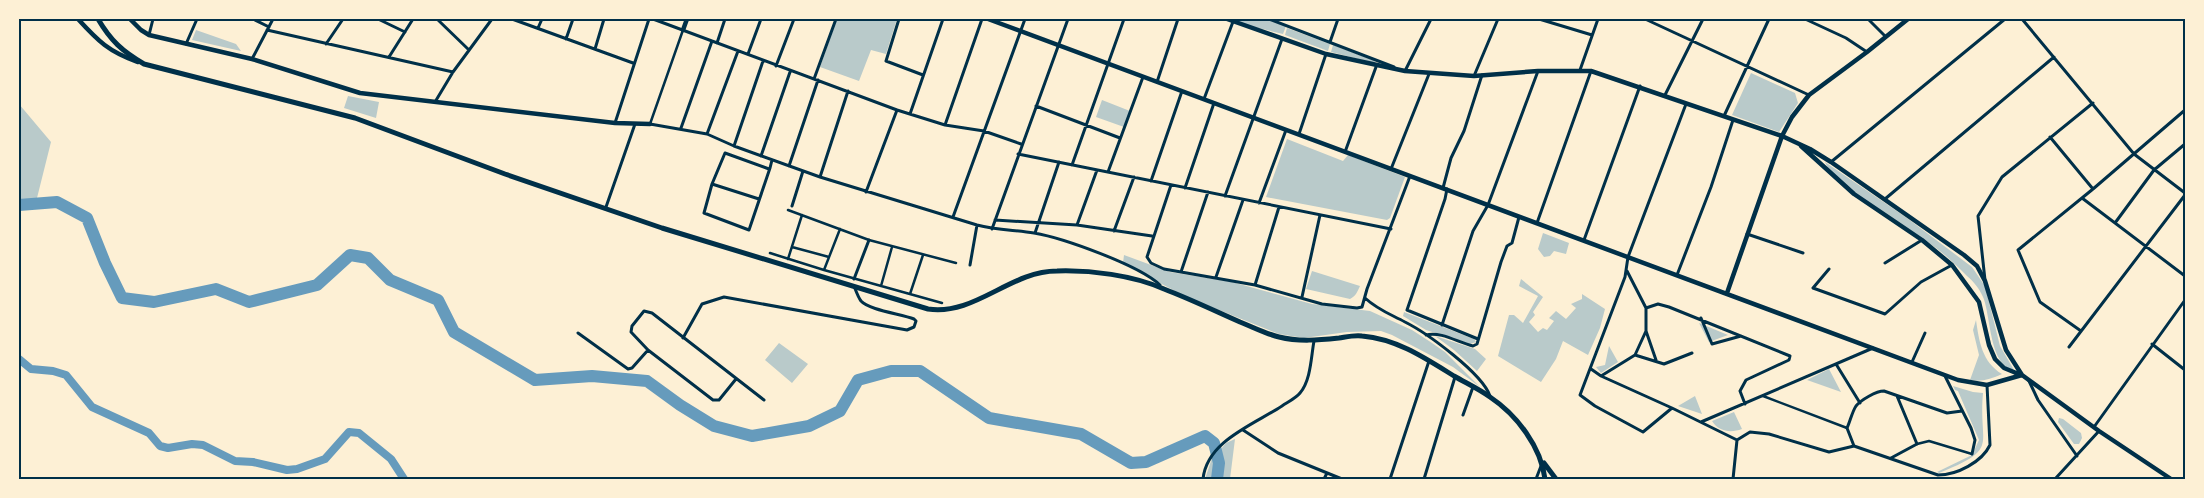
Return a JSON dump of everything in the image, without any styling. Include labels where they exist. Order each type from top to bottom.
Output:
[{"type":"main road","points":[[98,19],[113,42],[124,52],[144,64],[356,118],[505,174],[606,207],[662,228],[907,303],[939,310],[966,305],[1028,276],[1050,271],[1093,273],[1125,278],[1162,288],[1278,337],[1314,341],[1360,336],[1384,340],[1404,347],[1429,360],[1490,396],[1514,418],[1533,444],[1541,460],[1556,479]]},
{"type":"main road","points":[[1541,460],[1545,479]]},
{"type":"street","points":[[78,19],[100,44],[118,55],[144,64]]},
{"type":"street","points":[[130,19],[149,35],[252,59],[360,93],[615,123],[650,124],[707,134],[761,156],[866,192],[992,229],[1035,233],[1090,250],[1139,270],[1151,277],[1162,288]]},
{"type":"street","points":[[149,35],[153,19]]},
{"type":"street","points":[[186,44],[197,19]]},
{"type":"street","points":[[253,19],[268,29],[453,72]]},
{"type":"street","points":[[252,59],[273,19]]},
{"type":"street","points":[[326,44],[343,19]]},
{"type":"street","points":[[378,19],[405,32]]},
{"type":"street","points":[[389,57],[414,19]]},
{"type":"street","points":[[437,19],[469,50]]},
{"type":"street","points":[[435,102],[453,72],[492,19]]},
{"type":"street","points":[[512,19],[633,63]]},
{"type":"street","points":[[538,28],[542,19]]},
{"type":"street","points":[[566,38],[573,19]]},
{"type":"street","points":[[595,49],[604,19]]},
{"type":"street","points":[[615,123],[633,63],[649,19]]},
{"type":"street","points":[[653,19],[748,54],[790,72],[816,79],[897,110],[944,125],[984,131],[1021,144]]},
{"type":"street","points":[[650,124],[687,19]]},
{"type":"street","points":[[717,43],[726,19]]},
{"type":"street","points":[[748,54],[761,19]]},
{"type":"street","points":[[776,66],[794,19]]},
{"type":"street","points":[[789,166],[836,19]]},
{"type":"street","points":[[898,19],[886,61],[923,76]]},
{"type":"street","points":[[910,114],[943,19]]},
{"type":"street","points":[[944,125],[982,19]]},
{"type":"street","points":[[988,19],[995,20],[1945,375],[1973,384],[1987,385],[2022,375]]},
{"type":"street","points":[[953,218],[1025,19]]},
{"type":"street","points":[[992,229],[1021,144],[1068,19]]},
{"type":"street","points":[[1072,165],[1124,19]]},
{"type":"street","points":[[1157,82],[1178,19]]},
{"type":"street","points":[[1226,19],[1234,20],[1326,54],[1405,71],[1482,76],[1538,71],[1591,70],[1640,86],[1686,104],[1782,136],[1831,162],[1964,255],[1976,266],[1985,281]]},
{"type":"street","points":[[1269,19],[1405,71]]},
{"type":"street","points":[[1282,23],[1283,19]]},
{"type":"street","points":[[1330,42],[1338,19]]},
{"type":"street","points":[[1405,71],[1431,19]]},
{"type":"street","points":[[1474,76],[1498,19]]},
{"type":"street","points":[[1539,19],[1592,35]]},
{"type":"street","points":[[1580,70],[1598,19]]},
{"type":"street","points":[[1645,19],[1809,95]]},
{"type":"street","points":[[1665,95],[1703,19]]},
{"type":"street","points":[[1724,116],[1769,19]]},
{"type":"street","points":[[1805,19],[1846,38],[1867,52]]},
{"type":"street","points":[[1868,19],[1885,36]]},
{"type":"street","points":[[1727,293],[1746,234],[1782,136],[1792,117],[1809,95],[1908,19]]},
{"type":"street","points":[[1831,162],[2005,19]]},
{"type":"street","points":[[2022,19],[2134,154],[2185,194],[2069,347]]},
{"type":"street","points":[[1204,99],[1234,20]]},
{"type":"street","points":[[1225,196],[1282,39]]},
{"type":"street","points":[[681,128],[712,41]]},
{"type":"street","points":[[707,134],[738,51]]},
{"type":"street","points":[[1298,134],[1326,54]]},
{"type":"street","points":[[1885,199],[2054,57]]},
{"type":"street","points":[[734,146],[763,61]]},
{"type":"street","points":[[1345,152],[1376,66]]},
{"type":"street","points":[[1537,223],[1591,70]]},
{"type":"street","points":[[1442,325],[1473,231],[1488,204],[1538,71]]},
{"type":"street","points":[[761,156],[790,72]]},
{"type":"street","points":[[1391,169],[1429,74]]},
{"type":"street","points":[[1108,172],[1143,76]]},
{"type":"street","points":[[1478,339],[1408,312],[1408,306],[1445,199],[1445,188],[1454,149],[1464,131],[1482,76]]},
{"type":"street","points":[[1584,240],[1640,86]]},
{"type":"street","points":[[1151,181],[1182,91]]},
{"type":"street","points":[[820,177],[848,92]]},
{"type":"street","points":[[1184,188],[1214,103]]},
{"type":"street","points":[[2093,103],[2002,177],[1978,216],[1985,281],[2006,350],[2022,375],[2094,427],[2172,479]]},
{"type":"street","points":[[1672,408],[1643,432],[1595,406],[1580,395],[1627,270],[1628,257],[1686,104]]},
{"type":"street","points":[[1036,106],[1120,138]]},
{"type":"street","points":[[866,192],[897,110]]},
{"type":"street","points":[[2081,331],[2040,302],[2018,250],[2185,110]]},
{"type":"street","points":[[1677,275],[1711,187],[1733,120]]},
{"type":"street","points":[[606,207],[635,123]]},
{"type":"street","points":[[1259,203],[1286,130]]},
{"type":"street","points":[[2050,137],[2093,189]]},
{"type":"street","points":[[1799,144],[1854,194],[1922,240],[1952,265],[1980,302],[1989,345],[1995,359],[2004,368],[2022,375]]},
{"type":"street","points":[[2114,223],[2154,170],[2185,144]]},
{"type":"street","points":[[769,169],[725,153],[712,184],[704,213],[749,230],[772,160]]},
{"type":"street","points":[[1018,154],[1391,229]]},
{"type":"street","points":[[1035,233],[1059,162]]},
{"type":"street","points":[[1076,225],[1097,170]]},
{"type":"street","points":[[792,206],[803,171]]},
{"type":"street","points":[[1171,185],[1152,236],[1148,261],[1157,266],[1181,272],[1255,285],[1322,304],[1357,308],[1362,307],[1410,176]]},
{"type":"street","points":[[1114,231],[1134,177]]},
{"type":"street","points":[[712,184],[759,199]]},
{"type":"street","points":[[1181,272],[1208,192]]},
{"type":"street","points":[[2082,198],[2185,276]]},
{"type":"street","points":[[1216,278],[1243,200]]},
{"type":"street","points":[[1255,285],[1279,207]]},
{"type":"street","points":[[788,210],[869,240],[956,263]]},
{"type":"street","points":[[788,259],[802,215]]},
{"type":"street","points":[[1302,297],[1320,215]]},
{"type":"street","points":[[1426,335],[1443,336],[1473,346],[1477,344],[1501,262],[1506,248],[1512,243],[1520,216]]},
{"type":"street","points":[[995,220],[1076,225],[1152,236]]},
{"type":"street","points":[[970,265],[977,225]]},
{"type":"street","points":[[824,270],[840,229]]},
{"type":"street","points":[[1746,234],[1803,253]]},
{"type":"street","points":[[854,279],[869,240]]},
{"type":"street","points":[[1885,263],[1922,240]]},
{"type":"street","points":[[792,247],[829,257]]},
{"type":"street","points":[[881,287],[892,247]]},
{"type":"street","points":[[770,253],[881,287],[942,303]]},
{"type":"street","points":[[910,294],[923,255]]},
{"type":"street","points":[[1829,269],[1813,288],[1885,314],[1921,282],[1952,265]]},
{"type":"street","points":[[1627,270],[1646,308],[1646,331],[1656,361]]},
{"type":"street","points":[[683,338],[702,304],[724,297],[906,330],[914,327],[914,319],[867,305],[860,300],[854,286]]},
{"type":"street","points":[[1365,297],[1375,307],[1406,322],[1456,357],[1488,389],[1490,396]]},
{"type":"street","points":[[2094,427],[2185,300]]},
{"type":"street","points":[[1646,308],[1658,304],[1701,318],[1788,354],[1790,358],[1746,380],[1740,391],[1745,404]]},
{"type":"street","points":[[736,379],[719,400],[713,400],[648,350],[630,331],[644,311],[648,312],[764,400]]},
{"type":"street","points":[[1701,318],[1712,344],[1741,336]]},
{"type":"street","points":[[1601,376],[1634,355],[1646,331]]},
{"type":"street","points":[[578,333],[628,370],[648,350]]},
{"type":"street","points":[[1912,362],[1925,333]]},
{"type":"street","points":[[1203,479],[1204,469],[1211,454],[1228,440],[1299,394],[1310,369],[1314,341]]},
{"type":"street","points":[[2152,344],[2185,370]]},
{"type":"street","points":[[1701,422],[1873,348]]},
{"type":"street","points":[[1634,355],[1664,364],[1692,353]]},
{"type":"street","points":[[1390,479],[1429,360]]},
{"type":"street","points":[[1836,364],[1860,404]]},
{"type":"street","points":[[1591,369],[1601,376],[1737,440]]},
{"type":"street","points":[[1890,458],[1917,444],[1929,442],[1972,454],[1975,440],[1945,375]]},
{"type":"street","points":[[1424,479],[1456,377]]},
{"type":"street","points":[[2028,380],[2038,400],[2077,456]]},
{"type":"street","points":[[1737,440],[1750,432],[1769,434],[1829,452],[1854,446],[1938,475],[1945,475],[1967,467],[1982,455],[1990,445],[1987,385]]},
{"type":"street","points":[[1463,416],[1473,387]]},
{"type":"street","points":[[1854,446],[1848,428],[1857,406],[1882,390],[1947,413],[1962,411]]},
{"type":"street","points":[[1763,396],[1848,428]]},
{"type":"street","points":[[1897,396],[1917,444]]},
{"type":"street","points":[[1244,430],[1278,452],[1342,479]]},
{"type":"street","points":[[2055,479],[2099,430]]},
{"type":"street","points":[[1733,479],[1737,440]]},
{"type":"street","points":[[1536,479],[1541,460]]},
{"type":"street","points":[[1324,479],[1328,473]]},
{"type":"shaded area","points":[[837,19],[897,19],[886,54],[871,50],[859,81],[820,67]]},
{"type":"shaded area","points":[[1239,19],[1266,19],[1286,26],[1283,34],[1237,23]]},
{"type":"shaded area","points":[[1287,28],[1330,44],[1328,51],[1285,35]]},
{"type":"shaded area","points":[[196,30],[236,44],[241,51],[192,40]]},
{"type":"shaded area","points":[[1333,45],[1375,61],[1374,63],[1331,52]]},
{"type":"shaded area","points":[[1751,73],[1795,93],[1798,103],[1779,132],[1732,115]]},
{"type":"shaded area","points":[[348,96],[379,102],[376,118],[344,108]]},
{"type":"shaded area","points":[[1102,100],[1130,111],[1124,127],[1096,117]]},
{"type":"shaded area","points":[[19,104],[51,142],[36,202],[19,202]]},
{"type":"shaded area","points":[[1287,139],[1343,161],[1348,155],[1405,177],[1390,218],[1387,220],[1266,197]]},
{"type":"shaded area","points":[[1825,162],[1907,218],[1972,267],[1985,286],[2000,346],[2014,370],[2006,366],[1995,350],[1986,305],[1974,283],[1940,251],[1842,183],[1831,172]]},
{"type":"shaded area","points":[[1543,233],[1569,243],[1566,254],[1554,251],[1550,256],[1544,257],[1538,249]]},
{"type":"shaded area","points":[[1124,255],[1170,272],[1232,282],[1312,304],[1370,311],[1412,330],[1445,352],[1480,387],[1453,367],[1381,331],[1347,332],[1304,338],[1279,334],[1184,296],[1123,263]]},
{"type":"shaded area","points":[[1312,271],[1360,286],[1355,295],[1350,299],[1306,289]]},
{"type":"shaded area","points":[[1521,279],[1543,297],[1533,312],[1535,315],[1529,322],[1538,332],[1543,328],[1547,330],[1554,321],[1549,318],[1556,311],[1566,319],[1576,308],[1571,304],[1582,299],[1582,294],[1605,309],[1600,328],[1588,355],[1563,341],[1556,359],[1541,382],[1498,356],[1509,315],[1514,315],[1523,323],[1538,296],[1519,286]]},
{"type":"shaded area","points":[[1404,312],[1474,339],[1476,342],[1470,344],[1426,330],[1403,316]]},
{"type":"shaded area","points":[[1976,320],[1980,343],[1986,357],[1995,369],[2002,374],[1979,381],[1970,380],[1979,355],[1973,330]]},
{"type":"shaded area","points":[[1699,323],[1728,335],[1709,342]]},
{"type":"shaded area","points":[[1435,336],[1475,349],[1486,359],[1477,371]]},
{"type":"shaded area","points":[[779,343],[808,364],[792,383],[765,360]]},
{"type":"shaded area","points":[[1609,346],[1618,362],[1601,373],[1596,367],[1605,365]]},
{"type":"shaded area","points":[[1829,369],[1841,392],[1807,380]]},
{"type":"shaded area","points":[[1953,386],[1983,393],[1982,444],[1979,451],[1971,458],[1939,473],[1937,472],[1972,455],[1979,440],[1958,391]]},
{"type":"shaded area","points":[[1695,396],[1702,414],[1678,406]]},
{"type":"shaded area","points":[[1734,412],[1742,429],[1726,431],[1715,425],[1712,421]]},
{"type":"shaded area","points":[[2059,418],[2081,433],[2082,438],[2079,444],[2074,444],[2058,422]]},
{"type":"shaded area","points":[[1235,439],[1230,479],[1219,479],[1220,450],[1226,443]]},
{"type":"shaded area","points":[[1212,458],[1216,461],[1215,479],[1205,479]]},
{"type":"waterway","points":[[19,205],[57,202],[87,218],[105,263],[122,298],[154,302],[216,289],[249,302],[317,285],[350,255],[368,258],[390,280],[438,300],[454,332],[535,380],[592,376],[647,381],[680,405],[714,426],[752,436],[809,426],[840,411],[858,380],[891,371],[920,371],[989,418],[1081,434],[1131,463],[1146,462],[1205,436],[1214,443],[1219,463],[1217,479]]},
{"type":"waterway","points":[[19,359],[31,369],[53,371],[66,375],[92,407],[149,433],[160,446],[168,448],[192,444],[203,445],[235,461],[253,462],[287,470],[297,469],[325,459],[349,432],[359,433],[391,459],[404,479]]}]
